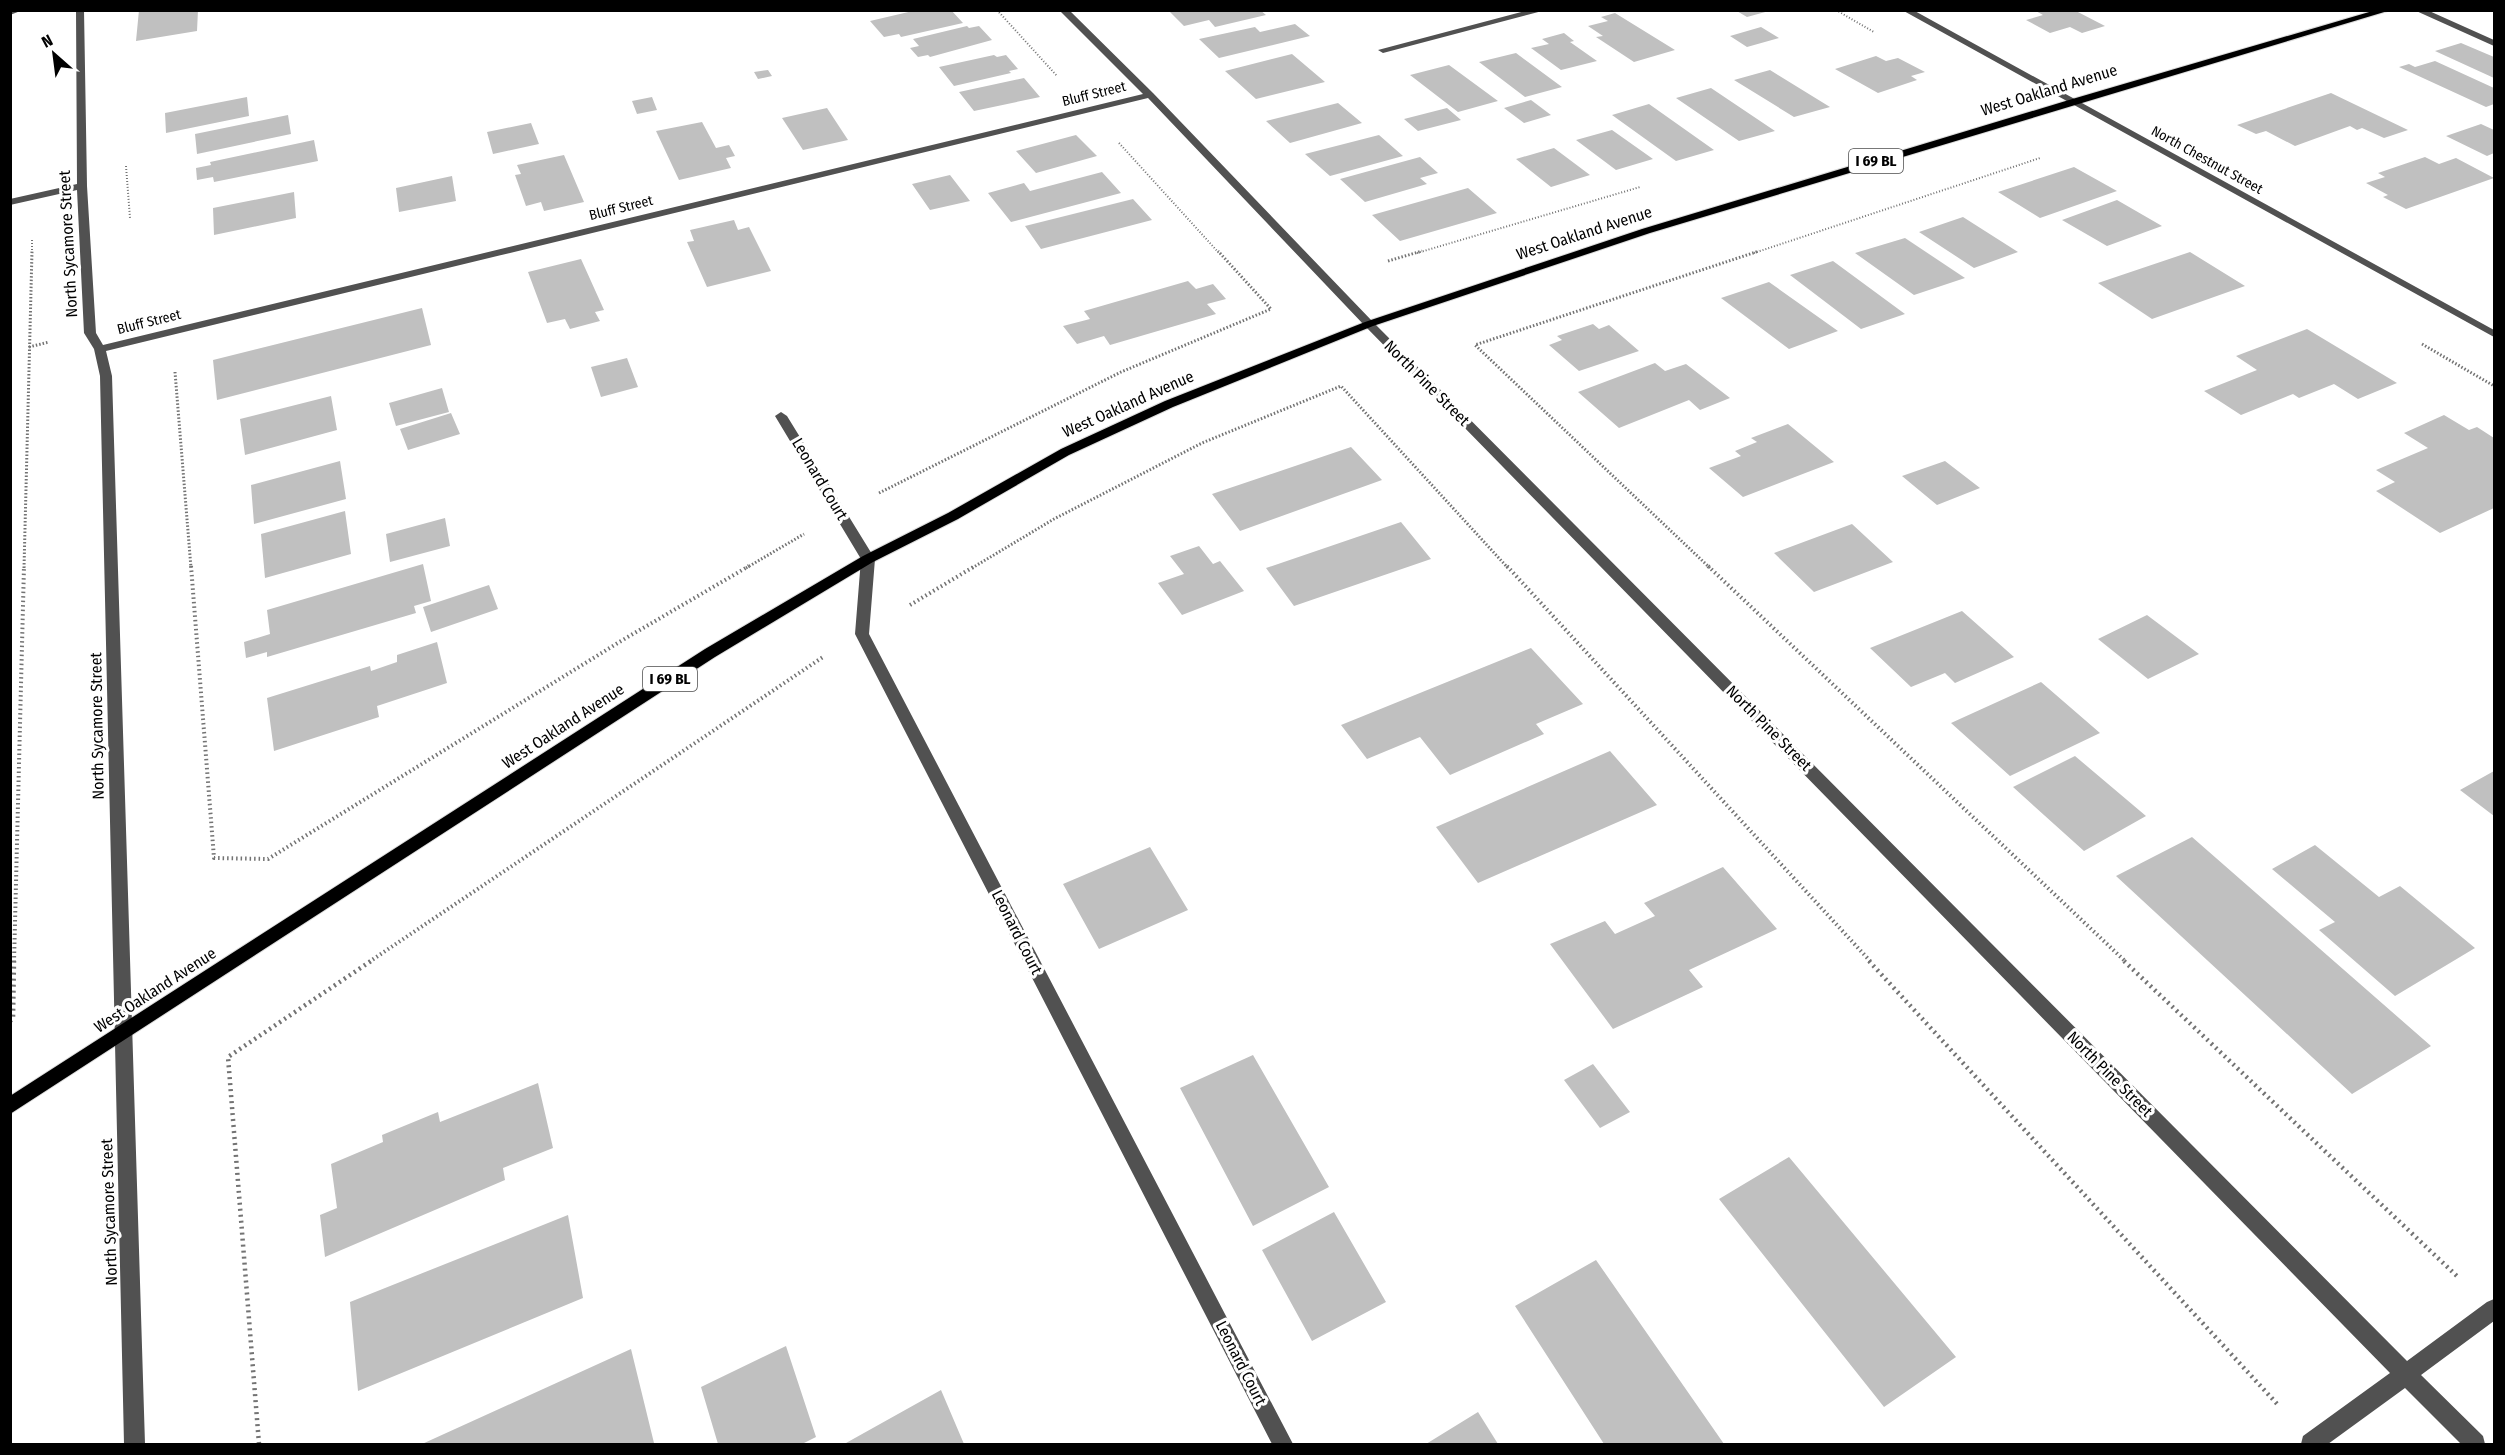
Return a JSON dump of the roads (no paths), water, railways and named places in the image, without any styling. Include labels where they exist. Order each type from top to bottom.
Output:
[{"type":"main road","name":"West Oakland Avenue","points":[[10,1106],[710,652],[868,559],[953,516],[1075,447],[1240,374],[1369,324],[1646,231],[2072,102],[2387,10]]},
{"type":"street","points":[[10,12],[19,10]]},
{"type":"street","name":"North Sycamore Street","points":[[80,10],[82,186],[90,333],[100,349],[106,376],[134,1444]]},
{"type":"street","name":"North Pine Street","points":[[1063,10],[1150,95],[1369,324],[2475,1444]]},
{"type":"street","points":[[1383,50],[1542,10]]},
{"type":"street","name":"North Chestnut Street","points":[[1906,10],[2494,334]]},
{"type":"street","points":[[2418,10],[2494,43]]},
{"type":"street","name":"Bluff Street","points":[[100,349],[1150,95]]},
{"type":"street","points":[[10,201],[82,186]]},
{"type":"street","name":"Leonard Court","points":[[781,416],[868,559],[862,634],[1283,1444]]},
{"type":"street","points":[[2312,1444],[2494,1309]]}]
